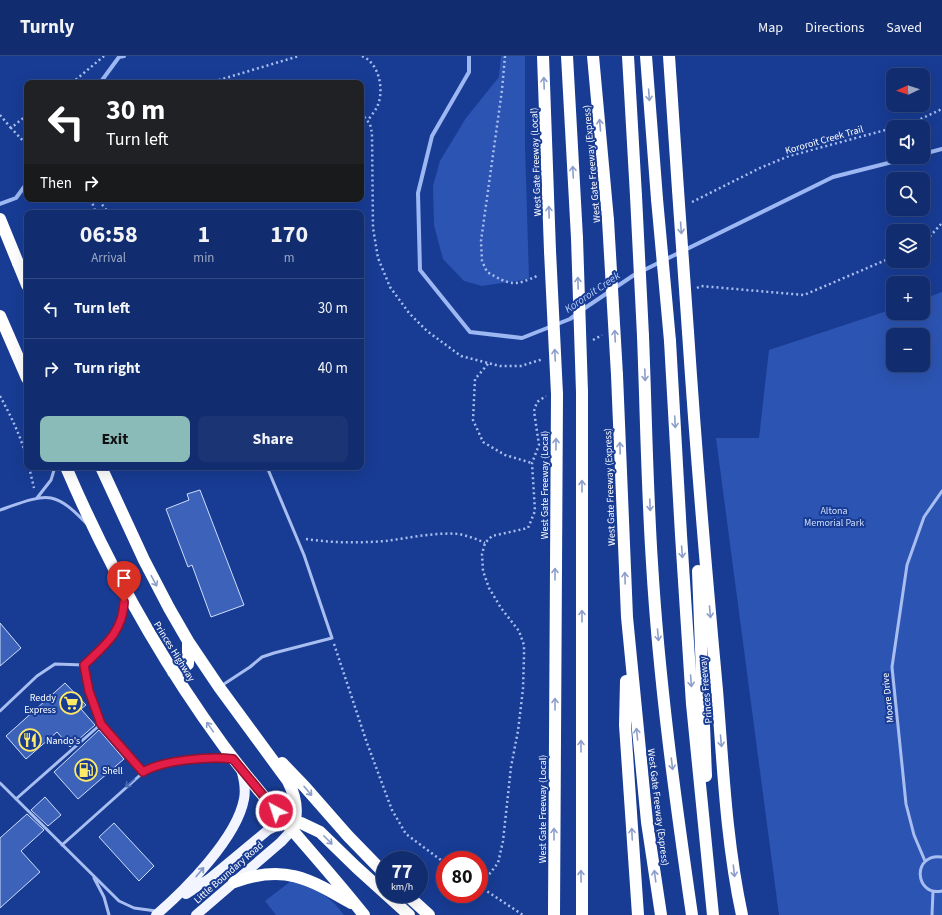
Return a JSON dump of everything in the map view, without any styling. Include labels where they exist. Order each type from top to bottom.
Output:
[{"type":"highway","name":"West Gate Freeway (Local)","points":[[543,56],[554,394],[554,915]]},
{"type":"highway","points":[[567,56],[577,238],[582,392],[582,915]]},
{"type":"highway","name":"West Gate Freeway (Express)","points":[[593,56],[608,220],[617,375],[627,617],[647,822],[661,915]]},
{"type":"highway","name":"West Gate Freeway (Express)","points":[[628,56],[643,336],[652,563],[662,683],[678,818],[692,915]]},
{"type":"highway","points":[[646,56],[670,341],[680,527],[692,697],[712,911]]},
{"type":"highway","points":[[669,56],[696,461],[698,564],[712,911]]},
{"type":"highway","points":[[0,219],[24,278]]},
{"type":"highway","points":[[0,316],[24,371]]},
{"type":"highway","name":"Princes Freeway","points":[[696,461],[728,822],[742,915]]},
{"type":"highway","name":"Princes Highway","points":[[67,470],[124,589],[173,672],[200,713],[241,769],[290,825],[360,911]]},
{"type":"highway","name":"Princes Highway","points":[[102,470],[144,560],[188,641],[252,733]]},
{"type":"highway","points":[[627,617],[625,725],[638,915]]},
{"type":"highway","points":[[173,672],[188,664],[188,641]]},
{"type":"highway","points":[[252,733],[281,771],[293,791],[296,806],[290,825],[306,825],[320,832],[409,915]]},
{"type":"highway","points":[[252,733],[306,787],[339,826],[376,865]]},
{"type":"highway","points":[[234,882],[261,875],[293,875],[315,883],[360,911]]},
{"type":"highway","points":[[416,903],[429,915]]},
{"type":"main road","name":"Little Boundary Road","points":[[158,913],[191,882],[211,858],[234,824],[245,797],[245,785],[241,769]]},
{"type":"main road","name":"Little Boundary Road","points":[[196,915],[281,842],[290,825]]},
{"type":"main road","points":[[173,900],[208,879],[268,830],[290,825]]},
{"type":"lane","points":[[37,498],[51,480],[54,470]]},
{"type":"lane","points":[[219,687],[250,667],[262,657],[332,638],[304,555],[267,470]]},
{"type":"lane","name":"Moore Drive","points":[[925,861],[914,836],[906,804],[892,667],[907,565],[924,516],[942,491]]},
{"type":"lane","points":[[0,510],[37,498],[50,498],[64,504],[97,533]]},
{"type":"lane","points":[[0,711],[37,676],[55,664],[84,665],[109,640],[119,627],[124,609],[124,589]]},
{"type":"lane","points":[[84,665],[89,691],[101,724],[143,772]]},
{"type":"lane","points":[[16,799],[101,724]]},
{"type":"lane","points":[[62,845],[143,772],[162,765],[190,760],[215,758],[233,759]]},
{"type":"lane","points":[[0,783],[93,876],[124,904],[134,908],[158,913]]},
{"type":"lane","points":[[942,857],[936,856],[925,861],[922,866],[920,876],[924,886],[933,891],[942,891]]},
{"type":"lane","points":[[93,876],[104,898],[109,915]]},
{"type":"lane","points":[[932,915],[933,891]]},
{"type":"path","points":[[76,80],[104,56]]},
{"type":"path","points":[[219,80],[299,56]]},
{"type":"path","points":[[362,56],[372,62],[380,83],[380,97],[377,107],[368,120]]},
{"type":"path","points":[[502,90],[505,56]]},
{"type":"path","points":[[919,120],[942,109]]},
{"type":"path","points":[[0,115],[24,142]]},
{"type":"path","points":[[364,116],[370,124],[372,133],[373,228],[378,258],[390,287],[409,313],[427,331],[461,356],[500,366],[521,366],[544,359]]},
{"type":"path","points":[[11,128],[24,117]]},
{"type":"path","name":"Kororoit Creek Trail","points":[[760,168],[789,156],[886,130]]},
{"type":"path","points":[[100,202],[107,210]]},
{"type":"path","points":[[930,236],[942,223]]},
{"type":"path","points":[[694,289],[701,286],[804,295],[886,260]]},
{"type":"path","points":[[586,343],[606,333]]},
{"type":"path","points":[[488,364],[475,379],[473,420],[483,442],[506,455],[532,463]]},
{"type":"path","points":[[488,876],[498,864],[503,842],[511,767],[518,731],[523,689],[524,645],[519,631],[489,588],[483,571],[482,554],[485,543],[492,536],[528,528],[535,511],[532,463],[539,445],[534,416],[535,405],[541,398],[554,394]]},
{"type":"path","points":[[0,396],[12,418],[24,447]]},
{"type":"path","points":[[30,470],[37,498]]},
{"type":"path","points":[[297,538],[347,542],[384,541],[441,534],[458,534],[472,537],[485,543]]},
{"type":"path","points":[[332,638],[367,744],[392,810],[406,834],[436,856]]},
{"type":"path","points":[[488,891],[523,915]]},
{"type":"green space","points":[[501,56],[525,56],[525,145],[529,279],[482,286],[464,281],[443,259],[434,225],[433,186],[440,161],[466,118],[499,77]]},
{"type":"green space","name":"Altona Memorial Park","points":[[942,292],[942,915],[779,915],[716,438],[759,438],[769,350],[886,311],[886,320],[930,320],[930,296]]},
{"type":"green space","points":[[291,881],[317,889],[335,904],[344,915],[276,915],[265,901]]},
{"type":"building","points":[[200,490],[244,605],[211,617],[192,565],[188,567],[166,509],[189,500],[187,494]]},
{"type":"building","points":[[0,623],[21,648],[0,666]]},
{"type":"building","points":[[65,683],[86,705],[81,709],[95,725],[70,747],[57,732],[26,759],[6,736]]},
{"type":"building","points":[[99,730],[124,759],[78,799],[54,772]]},
{"type":"building","points":[[45,797],[61,815],[48,826],[31,810]]},
{"type":"building","points":[[27,814],[44,830],[21,851],[40,872],[0,908],[0,838]]},
{"type":"building","points":[[114,823],[154,866],[139,881],[99,837]]},
{"type":"waterway","name":"Kororoit Creek","points":[[102,80],[119,57],[124,56]]},
{"type":"waterway","name":"Kororoit Creek","points":[[469,56],[469,72],[432,136],[418,193],[420,270],[470,332],[522,338],[570,319],[577,314]]},
{"type":"waterway","name":"Kororoit Creek","points":[[930,152],[942,149]]},
{"type":"waterway","name":"Kororoit Creek","points":[[582,310],[634,275],[833,177],[886,164]]},
{"type":"waterway","name":"Kororoit Creek","points":[[0,204],[16,198],[24,187]]},
{"type":"place","name":"Reddy Express","points":[[71,703]]},
{"type":"place","name":"Nando's","points":[[30,740]]},
{"type":"place","name":"Shell","points":[[86,770]]},
{"type":"route","points":[[124,602],[121,622],[116,632],[84,665],[89,691],[101,724],[143,772],[147,769],[162,765],[190,760],[210,758],[233,759],[276,811]]}]
